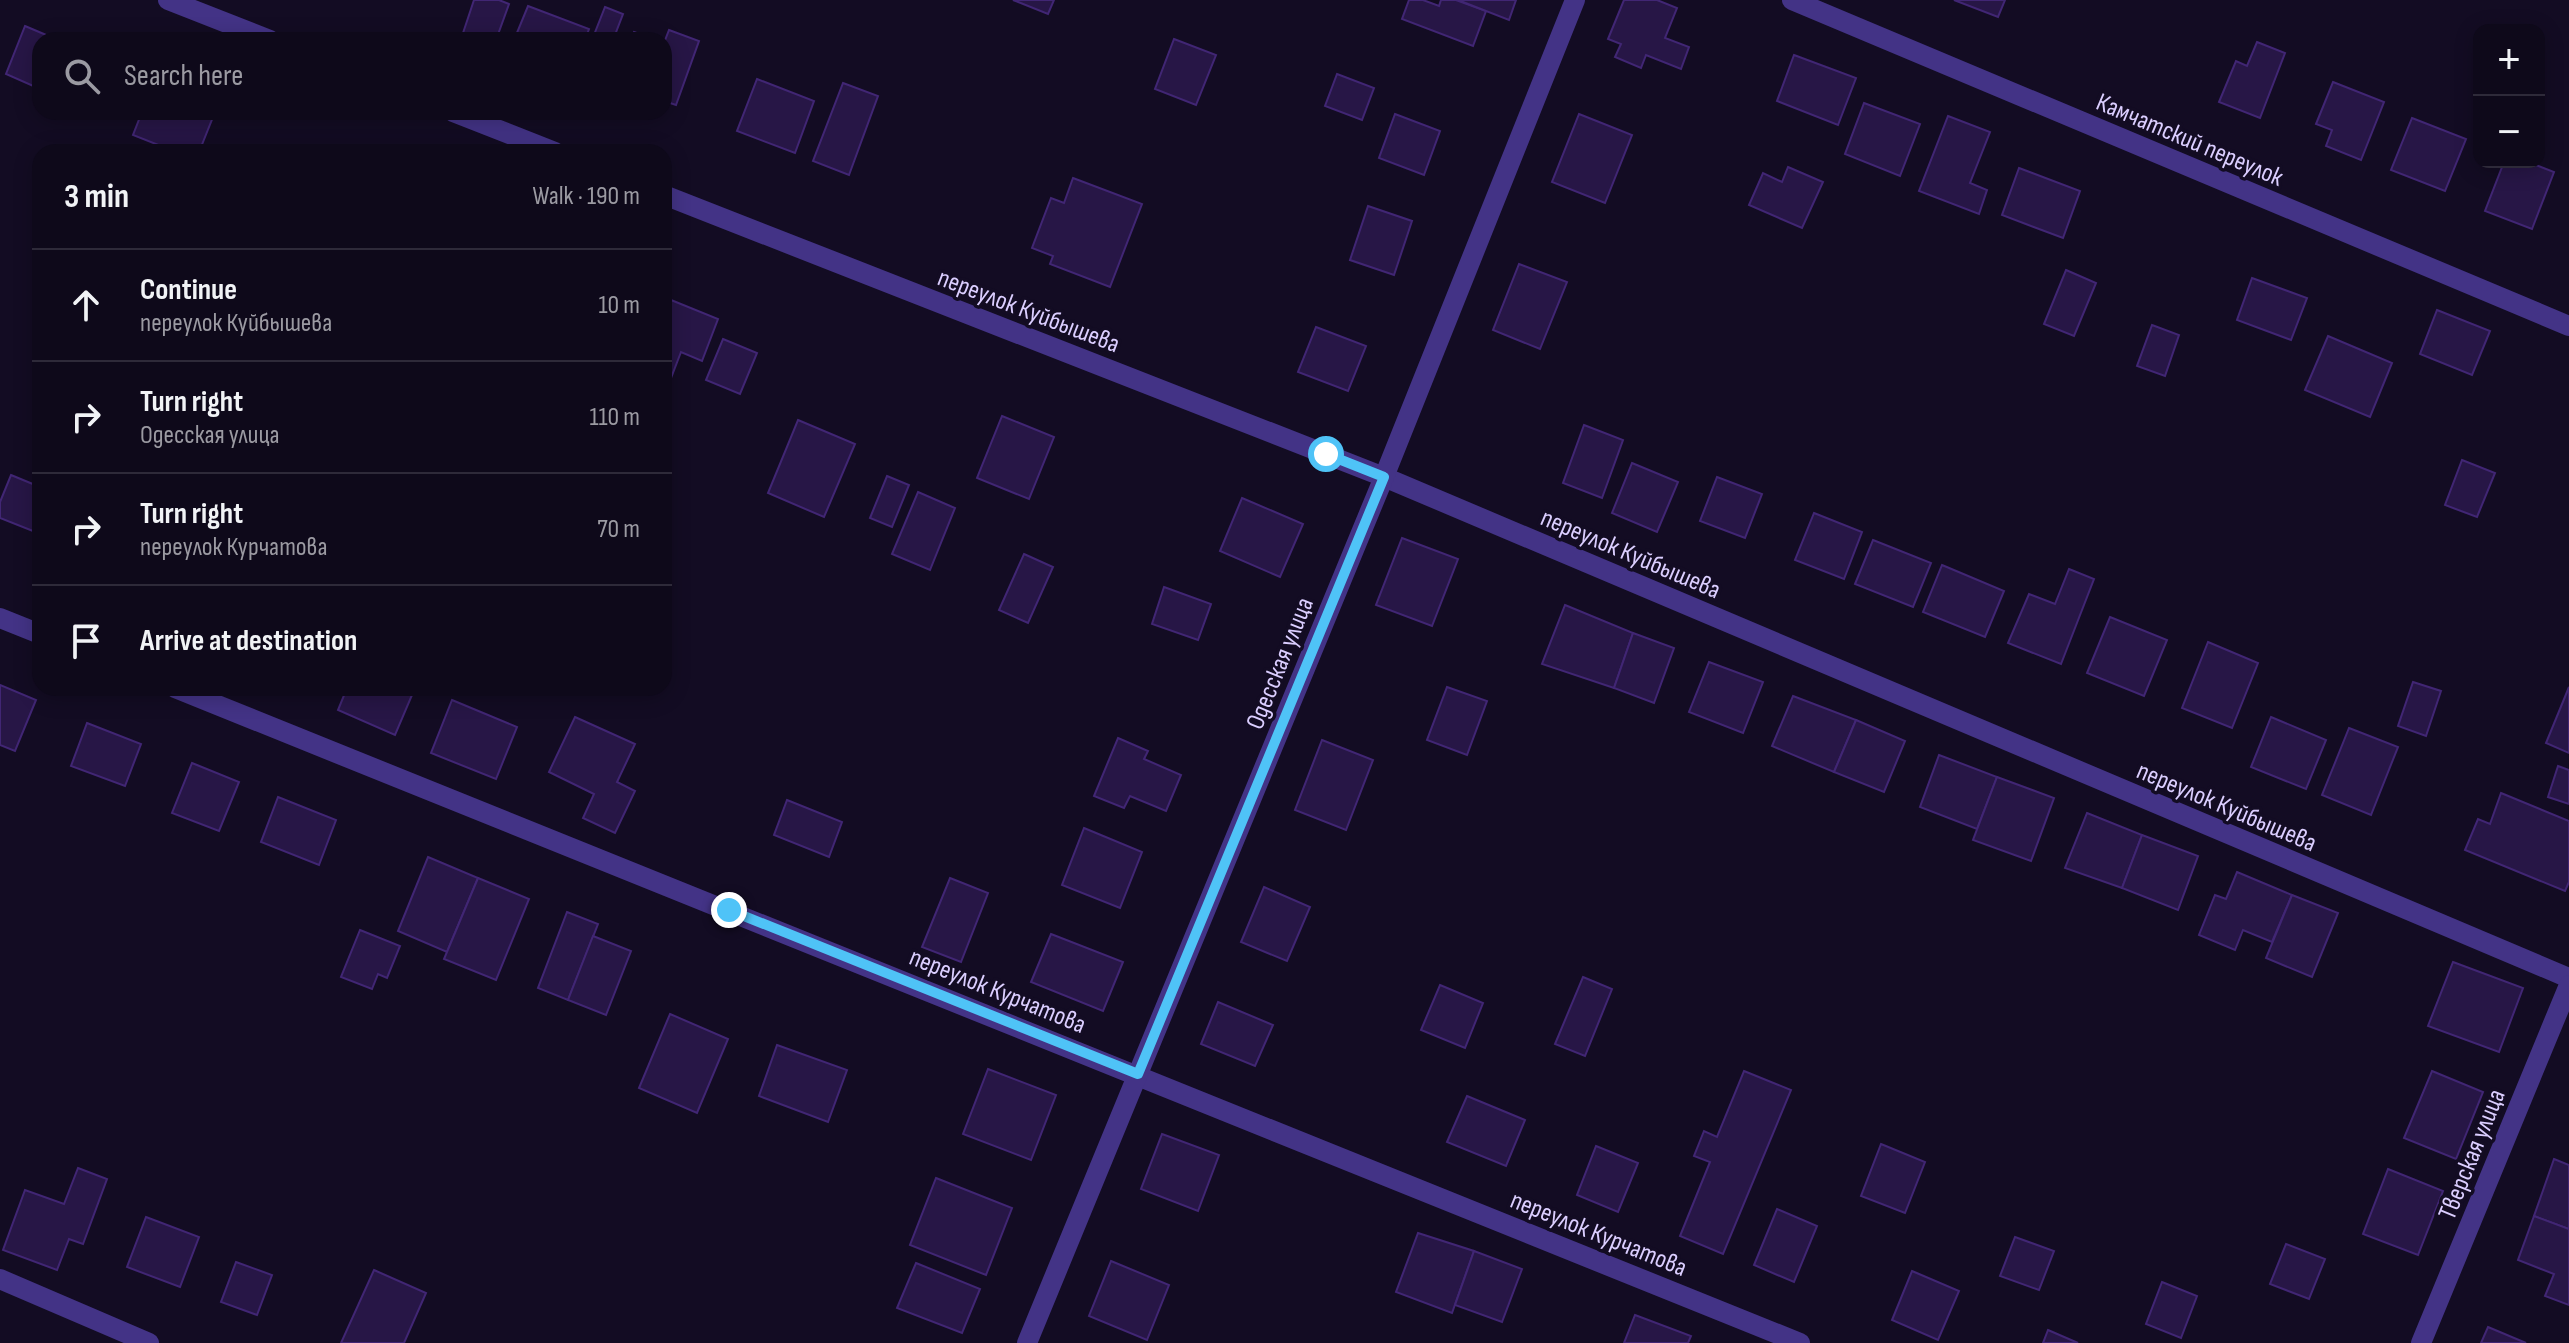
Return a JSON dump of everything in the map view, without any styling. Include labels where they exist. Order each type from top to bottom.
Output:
[{"type":"street","points":[[168,0],[250,32]]},
{"type":"street","name":"Одесская улица","points":[[1027,1343],[1384,477],[1575,0]]},
{"type":"street","name":"Камчатский переулок","points":[[1792,0],[2569,326]]},
{"type":"street","points":[[473,120],[535,144]]},
{"type":"street","name":"переулок Куйбышева","points":[[672,198],[1384,477],[2569,978]]},
{"type":"street","points":[[0,618],[32,631]]},
{"type":"street","name":"переулок Курчатова","points":[[195,696],[1800,1343]]},
{"type":"street","name":"Тверская улица","points":[[2421,1343],[2569,985]]},
{"type":"street","points":[[0,1279],[149,1343]]},
{"type":"building","points":[[474,0],[499,0],[509,4],[499,32],[463,32]]},
{"type":"building","points":[[1013,0],[1054,0],[1048,14]]},
{"type":"building","points":[[1409,0],[1423,0],[1439,6],[1441,0],[1456,0],[1486,11],[1473,46],[1402,19]]},
{"type":"building","points":[[1458,0],[1516,0],[1509,20]]},
{"type":"building","points":[[1624,0],[1657,0],[1677,8],[1665,38],[1689,47],[1681,69],[1646,55],[1641,68],[1615,57],[1621,44],[1608,39]]},
{"type":"building","points":[[1954,0],[2005,0],[1998,17]]},
{"type":"building","points":[[528,6],[589,29],[588,32],[517,32]]},
{"type":"building","points":[[605,7],[623,14],[616,32],[595,32]]},
{"type":"building","points":[[25,26],[39,32],[32,32],[32,85],[6,74]]},
{"type":"building","points":[[669,30],[699,41],[676,105],[672,104],[672,32]]},
{"type":"building","points":[[1174,39],[1216,55],[1196,105],[1155,89]]},
{"type":"building","points":[[2257,42],[2285,53],[2260,118],[2219,102],[2236,61],[2247,66]]},
{"type":"building","points":[[1794,55],[1856,78],[1838,125],[1777,101]]},
{"type":"building","points":[[1337,74],[1374,88],[1362,120],[1325,106]]},
{"type":"building","points":[[757,79],[814,101],[795,153],[737,131]]},
{"type":"building","points":[[2333,82],[2384,102],[2361,160],[2326,146],[2332,130],[2316,124]]},
{"type":"building","points":[[843,83],[878,96],[849,175],[813,161]]},
{"type":"building","points":[[1864,103],[1920,124],[1900,176],[1845,154]]},
{"type":"building","points":[[1395,114],[1440,131],[1424,175],[1379,158]]},
{"type":"building","points":[[1579,114],[1632,135],[1605,203],[1552,182]]},
{"type":"building","points":[[1948,116],[1990,132],[1970,183],[1987,190],[1979,214],[1919,191]]},
{"type":"building","points":[[2412,118],[2466,139],[2445,191],[2391,170]]},
{"type":"building","points":[[139,120],[212,120],[202,144],[156,144],[133,135]]},
{"type":"building","points":[[1788,167],[1823,182],[1802,228],[1749,205],[1763,173],[1782,182]]},
{"type":"building","points":[[2019,168],[2080,191],[2063,238],[2002,215]]},
{"type":"building","points":[[2502,168],[2544,168],[2554,172],[2532,229],[2485,211]]},
{"type":"building","points":[[1073,178],[1142,204],[1110,287],[1050,264],[1053,256],[1032,248],[1051,198],[1064,203]]},
{"type":"building","points":[[1368,206],[1412,221],[1394,275],[1350,260]]},
{"type":"building","points":[[1519,264],[1567,282],[1540,349],[1493,330]]},
{"type":"building","points":[[2066,270],[2096,283],[2074,336],[2044,324]]},
{"type":"building","points":[[2252,278],[2307,298],[2291,340],[2237,320]]},
{"type":"building","points":[[672,300],[718,319],[702,361],[681,352],[672,375]]},
{"type":"building","points":[[2437,310],[2490,331],[2472,375],[2420,354]]},
{"type":"building","points":[[2152,325],[2179,335],[2165,376],[2137,366]]},
{"type":"building","points":[[1316,327],[1366,346],[1348,391],[1298,372]]},
{"type":"building","points":[[2328,336],[2392,363],[2370,417],[2305,390]]},
{"type":"building","points":[[723,339],[757,353],[740,394],[706,380]]},
{"type":"building","points":[[1002,416],[1054,437],[1029,499],[977,478]]},
{"type":"building","points":[[798,420],[855,444],[824,517],[768,493]]},
{"type":"building","points":[[1584,425],[1623,440],[1602,498],[1563,483]]},
{"type":"building","points":[[2462,460],[2495,473],[2477,517],[2445,505]]},
{"type":"building","points":[[1632,463],[1678,482],[1657,532],[1612,513]]},
{"type":"building","points":[[11,475],[32,484],[32,531],[0,518],[0,502]]},
{"type":"building","points":[[887,476],[909,485],[892,527],[870,518]]},
{"type":"building","points":[[1717,477],[1762,494],[1745,538],[1700,521]]},
{"type":"building","points":[[918,492],[955,508],[930,570],[892,554]]},
{"type":"building","points":[[1242,498],[1303,524],[1280,577],[1220,551]]},
{"type":"building","points":[[1814,513],[1862,532],[1844,579],[1795,560]]},
{"type":"building","points":[[1402,538],[1458,559],[1432,626],[1376,605]]},
{"type":"building","points":[[1873,540],[1931,563],[1913,607],[1855,584]]},
{"type":"building","points":[[1024,554],[1053,567],[1028,623],[999,610]]},
{"type":"building","points":[[1942,565],[2004,591],[1985,637],[1923,612]]},
{"type":"building","points":[[2069,569],[2094,579],[2061,664],[2008,643],[2029,594],[2055,604]]},
{"type":"building","points":[[1164,587],[1211,604],[1198,640],[1152,624]]},
{"type":"building","points":[[1565,605],[1633,633],[1614,688],[1542,664]]},
{"type":"building","points":[[2110,617],[2167,640],[2144,696],[2087,673]]},
{"type":"building","points":[[1633,633],[1674,648],[1654,703],[1614,688]]},
{"type":"building","points":[[2208,642],[2258,663],[2232,728],[2182,708]]},
{"type":"building","points":[[1709,662],[1763,682],[1743,733],[1689,712]]},
{"type":"building","points":[[2413,682],[2441,691],[2426,736],[2398,726]]},
{"type":"building","points":[[0,685],[36,700],[15,751],[0,745]]},
{"type":"building","points":[[1447,687],[1487,701],[1467,755],[1427,740]]},
{"type":"building","points":[[2569,687],[2569,753],[2546,743]]},
{"type":"building","points":[[344,696],[412,696],[395,735],[338,710]]},
{"type":"building","points":[[1793,696],[1856,720],[1834,772],[1772,746]]},
{"type":"building","points":[[452,700],[517,727],[496,779],[431,753]]},
{"type":"building","points":[[575,717],[635,744],[617,782],[635,791],[615,833],[583,818],[594,794],[549,772]]},
{"type":"building","points":[[2271,717],[2326,740],[2306,789],[2251,767]]},
{"type":"building","points":[[1856,720],[1905,741],[1884,792],[1834,772]]},
{"type":"building","points":[[87,723],[141,744],[125,786],[71,766]]},
{"type":"building","points":[[2349,728],[2398,747],[2371,815],[2322,795]]},
{"type":"building","points":[[1118,738],[1148,751],[1144,759],[1181,775],[1166,811],[1130,796],[1124,808],[1094,796]]},
{"type":"building","points":[[1322,740],[1373,760],[1346,830],[1295,810]]},
{"type":"building","points":[[1939,755],[1997,777],[1977,829],[1920,807]]},
{"type":"building","points":[[192,763],[239,782],[219,831],[172,813]]},
{"type":"building","points":[[2558,766],[2569,770],[2569,804],[2548,797]]},
{"type":"building","points":[[1997,777],[2054,798],[2031,861],[1973,840]]},
{"type":"building","points":[[2501,793],[2569,821],[2569,882],[2565,891],[2465,850],[2478,819],[2490,824]]},
{"type":"building","points":[[278,797],[336,820],[319,865],[261,842]]},
{"type":"building","points":[[787,800],[842,822],[829,857],[774,835]]},
{"type":"building","points":[[2087,813],[2142,835],[2122,888],[2065,868]]},
{"type":"building","points":[[1084,828],[1142,852],[1120,908],[1062,885]]},
{"type":"building","points":[[2142,835],[2198,856],[2178,910],[2122,888]]},
{"type":"building","points":[[428,857],[478,878],[447,952],[398,931]]},
{"type":"building","points":[[2237,872],[2292,895],[2272,942],[2243,930],[2235,950],[2199,935],[2215,895],[2226,899]]},
{"type":"building","points":[[478,878],[529,899],[496,980],[444,959]]},
{"type":"building","points":[[950,878],[988,893],[961,962],[922,947]]},
{"type":"building","points":[[1264,887],[1310,907],[1287,961],[1241,942]]},
{"type":"building","points":[[2292,895],[2338,913],[2312,977],[2266,958]]},
{"type":"building","points":[[567,912],[598,924],[568,1000],[538,988]]},
{"type":"building","points":[[360,930],[400,946],[387,978],[378,974],[372,989],[341,977]]},
{"type":"building","points":[[1051,934],[1123,962],[1103,1011],[1031,982]]},
{"type":"building","points":[[593,936],[631,951],[606,1015],[568,1000]]},
{"type":"building","points":[[2453,962],[2523,988],[2499,1052],[2428,1026]]},
{"type":"building","points":[[1583,977],[1612,989],[1585,1056],[1555,1044]]},
{"type":"building","points":[[1440,985],[1483,1003],[1465,1048],[1421,1030]]},
{"type":"building","points":[[1218,1002],[1273,1025],[1255,1066],[1201,1044]]},
{"type":"building","points":[[670,1014],[728,1039],[697,1113],[639,1088]]},
{"type":"building","points":[[777,1045],[847,1070],[828,1122],[759,1096]]},
{"type":"building","points":[[988,1069],[1056,1095],[1031,1160],[963,1134]]},
{"type":"building","points":[[1744,1071],[1791,1090],[1723,1254],[1680,1236],[1710,1162],[1694,1156],[1704,1131],[1717,1137]]},
{"type":"building","points":[[2432,1071],[2483,1092],[2456,1159],[2404,1138]]},
{"type":"building","points":[[1467,1096],[1525,1120],[1506,1166],[1447,1142]]},
{"type":"building","points":[[1162,1134],[1219,1155],[1198,1211],[1141,1189]]},
{"type":"building","points":[[1881,1144],[1925,1162],[1905,1213],[1861,1196]]},
{"type":"building","points":[[1596,1146],[1638,1163],[1618,1212],[1577,1195]]},
{"type":"building","points":[[2554,1159],[2569,1165],[2569,1229],[2534,1216]]},
{"type":"building","points":[[78,1168],[107,1179],[83,1244],[69,1239],[57,1270],[3,1250],[25,1190],[64,1204]]},
{"type":"building","points":[[2388,1169],[2443,1191],[2418,1255],[2363,1234]]},
{"type":"building","points":[[936,1178],[1012,1208],[986,1275],[910,1245]]},
{"type":"building","points":[[1777,1209],[1817,1226],[1794,1282],[1754,1265]]},
{"type":"building","points":[[2534,1216],[2569,1229],[2569,1305],[2545,1296],[2554,1274],[2518,1260]]},
{"type":"building","points":[[146,1217],[199,1237],[180,1287],[127,1267]]},
{"type":"building","points":[[1418,1233],[1474,1251],[1452,1313],[1396,1292]]},
{"type":"building","points":[[2015,1237],[2054,1251],[2039,1290],[2000,1276]]},
{"type":"building","points":[[2286,1244],[2325,1259],[2309,1299],[2270,1284]]},
{"type":"building","points":[[1474,1251],[1522,1269],[1502,1322],[1455,1305]]},
{"type":"building","points":[[1111,1261],[1169,1285],[1147,1340],[1089,1316]]},
{"type":"building","points":[[236,1262],[272,1275],[257,1315],[221,1302]]},
{"type":"building","points":[[916,1263],[980,1289],[962,1333],[897,1308]]},
{"type":"building","points":[[374,1270],[426,1293],[404,1343],[341,1343]]},
{"type":"building","points":[[1912,1271],[1959,1291],[1938,1340],[1892,1320]]},
{"type":"building","points":[[2162,1282],[2197,1296],[2181,1338],[2146,1324]]},
{"type":"building","points":[[1635,1315],[1691,1336],[1688,1343],[1624,1343]]},
{"type":"building","points":[[2488,1327],[2526,1343],[2481,1343]]},
{"type":"building","points":[[2048,1330],[2078,1343],[2043,1343]]},
{"type":"route","points":[[729,910],[1138,1074],[1384,477],[1326,454]]}]
